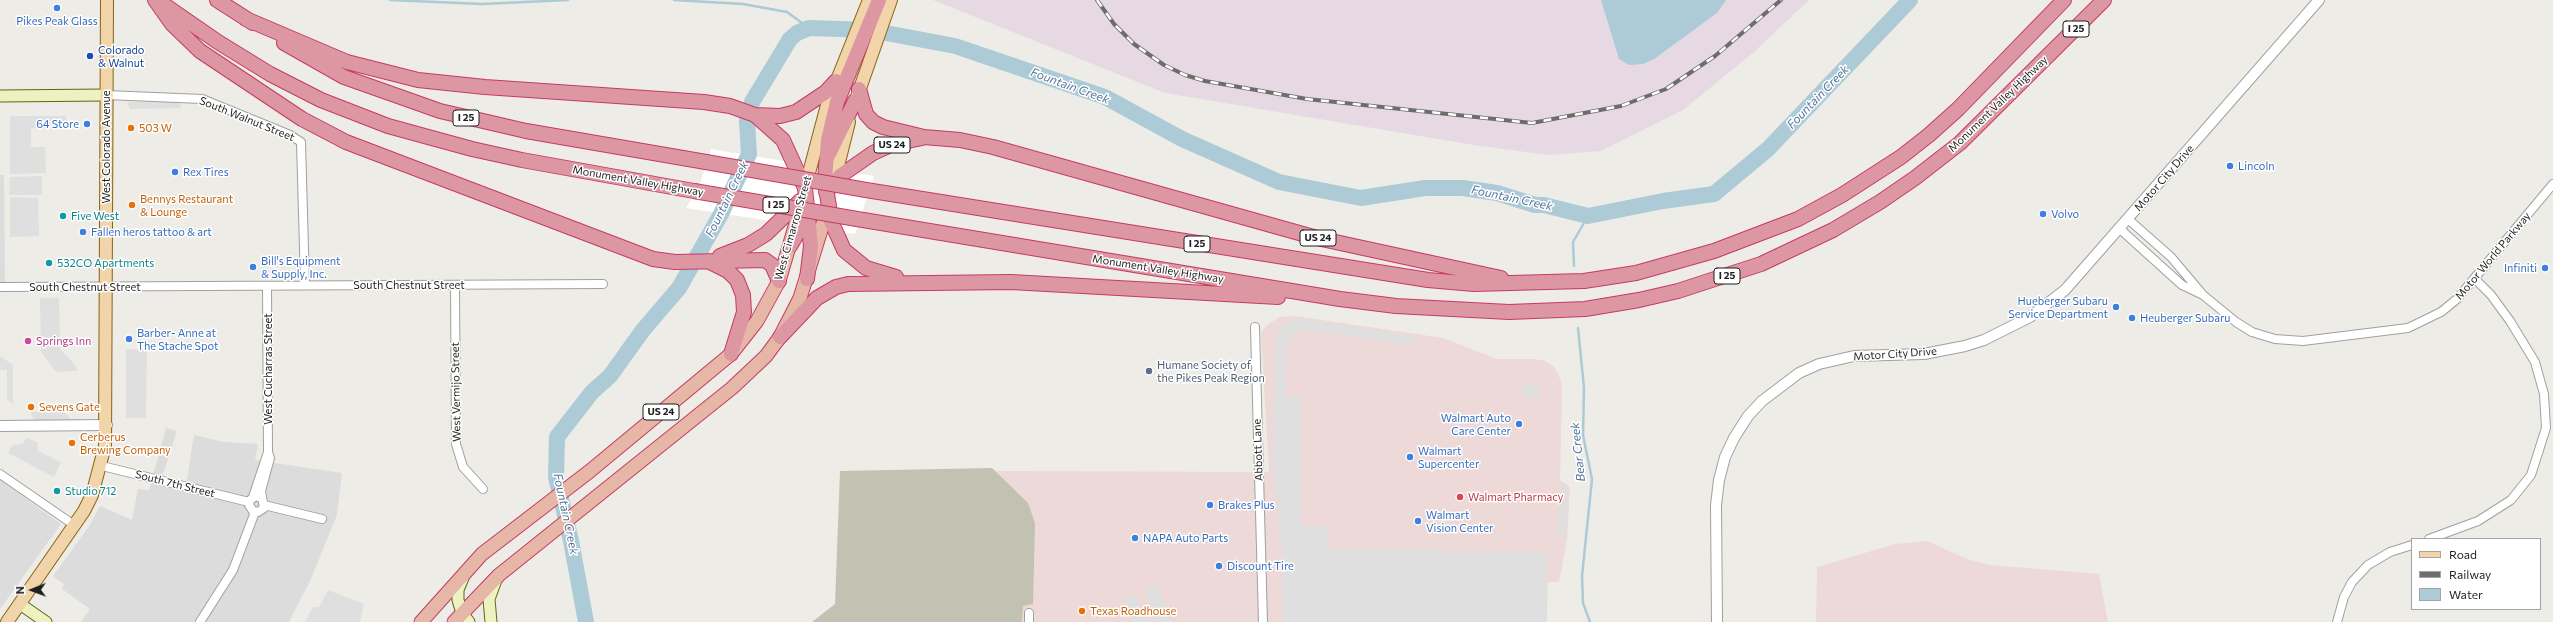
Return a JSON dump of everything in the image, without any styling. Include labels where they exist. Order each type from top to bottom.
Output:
[{"type":"highway","name":"Monument Valley Highway","points":[[155,0],[218,42],[270,74],[321,100],[388,126],[472,149],[522,160],[694,191],[1340,299],[1429,309],[1480,311],[1585,309],[1678,291],[1761,264],[1833,230],[1922,173],[1976,128],[2104,0]]},
{"type":"highway","points":[[155,0],[172,24],[200,51],[302,119],[340,139],[617,247],[675,262],[765,260],[772,265],[779,280]]},
{"type":"highway","name":"I 25","points":[[217,0],[312,60],[344,77],[440,111],[526,131],[1098,229],[1428,280],[1474,284],[1528,284],[1584,281],[1674,264],[1751,239],[1825,204],[1866,181],[1929,135],[1958,109],[2064,0]]},
{"type":"highway","points":[[780,337],[792,316],[808,279],[828,208],[830,187],[826,160],[830,130],[840,83],[880,0]]},
{"type":"highway","points":[[246,19],[347,62],[418,80],[485,87],[668,98],[721,104],[755,115],[780,116],[804,108],[840,83]]},
{"type":"highway","points":[[720,260],[766,234],[805,193],[826,160],[857,95]]},
{"type":"highway","points":[[857,95],[873,122],[883,127],[924,137]]},
{"type":"highway","points":[[755,115],[774,130],[791,155],[805,193],[809,212],[811,246],[808,279]]},
{"type":"highway","name":"US 24","points":[[790,246],[809,212],[830,187],[884,148],[924,137],[947,138],[984,144],[1317,238],[1528,284]]},
{"type":"highway","name":"West Cimarron Street","points":[[421,622],[469,566],[506,534],[590,471],[731,354],[757,321],[779,280],[805,193]]},
{"type":"highway","points":[[828,208],[836,236],[844,250],[854,259],[866,268],[880,274],[918,282]]},
{"type":"highway","points":[[720,260],[737,280],[743,295],[744,312],[731,354]]},
{"type":"highway","name":"US 24","points":[[462,619],[499,575],[537,543],[750,374],[780,337],[817,298],[836,287],[848,284],[918,282],[1042,283],[1191,293],[1340,299]]},
{"type":"main road","name":"West Cimarron Street","points":[[805,193],[825,112],[840,83],[869,0]]},
{"type":"main road","points":[[830,187],[857,95],[891,0]]},
{"type":"main road","name":"West Colorado Avenue","points":[[7,622],[74,525],[92,495],[102,466],[107,425],[106,1]]},
{"type":"main road","name":"South Walnut Street","points":[[0,96],[106,95]]},
{"type":"main road","points":[[462,619],[459,607],[458,590],[469,566]]},
{"type":"main road","points":[[491,622],[489,599],[499,575]]},
{"type":"main road","points":[[20,604],[46,622]]},
{"type":"street","name":"Motor City Drive","points":[[1717,622],[1716,505],[1719,480],[1725,457],[1734,438],[1748,416],[1762,401],[1799,373],[1819,364],[1854,356],[1941,352],[1984,340],[2030,317],[2065,290],[2319,0]]},
{"type":"street","name":"South Walnut Street","points":[[106,95],[202,99],[290,134],[301,142],[303,153],[305,285]]},
{"type":"street","name":"Motor World Parkway","points":[[2128,219],[2171,257],[2203,295],[2236,322],[2252,332],[2275,338],[2303,341],[2408,328],[2441,312],[2457,299],[2475,279],[2553,184]]},
{"type":"street","name":"Motor World Parkway","points":[[2120,229],[2182,285],[2203,295]]},
{"type":"street","points":[[2432,538],[2478,521],[2511,500],[2531,475],[2546,428],[2544,394],[2535,362],[2510,321],[2491,295],[2475,279]]},
{"type":"street","name":"South Chestnut Street","points":[[0,287],[603,284]]},
{"type":"street","name":"West Vermijo Street","points":[[455,285],[458,454],[467,474],[483,489]]},
{"type":"street","name":"West Cucharras Street","points":[[257,501],[270,466],[268,452],[267,286]]},
{"type":"street","name":"Abbott Lane","points":[[1255,326],[1263,622]]},
{"type":"street","points":[[0,426],[107,425]]},
{"type":"street","name":"South 7th Street","points":[[102,466],[257,501],[322,519]]},
{"type":"street","points":[[0,474],[74,525]]},
{"type":"street","points":[[200,622],[233,570],[255,512],[251,509],[257,501]]},
{"type":"street","points":[[2337,622],[2344,597],[2352,582],[2368,565],[2390,552],[2411,545]]},
{"type":"street","points":[[1029,613],[1029,622]]},
{"type":"shaded area","points":[[933,0],[1809,0],[1754,52],[1683,110],[1601,151],[1548,155],[1474,145],[1165,93]]},
{"type":"shaded area","points":[[127,102],[180,102],[181,108],[130,109]]},
{"type":"shaded area","points":[[10,116],[66,116],[66,128],[31,128],[31,147],[45,147],[46,173],[10,174]]},
{"type":"shaded area","points":[[0,175],[4,175],[5,282],[0,282]]},
{"type":"shaded area","points":[[42,176],[42,195],[9,195],[10,177]]},
{"type":"shaded area","points":[[10,197],[38,198],[39,236],[10,237]]},
{"type":"shaded area","points":[[40,298],[59,298],[60,349],[76,366],[77,371],[56,372],[41,352]]},
{"type":"shaded area","points":[[1295,316],[1443,338],[1497,359],[1535,359],[1545,361],[1555,368],[1561,381],[1562,388],[1560,480],[1570,487],[1567,539],[1559,582],[1547,582],[1545,622],[818,622],[842,604],[843,473],[1007,471],[1269,472],[1261,333],[1267,325],[1280,317]]},
{"type":"shaded area","points":[[1298,318],[1415,337],[1413,345],[1297,329],[1287,347],[1286,397],[1302,397],[1301,525],[1328,527],[1329,549],[1548,552],[1547,622],[1283,622],[1282,547],[1273,461],[1275,354],[1277,333],[1281,327]]},
{"type":"shaded area","points":[[126,349],[147,350],[146,418],[126,418]]},
{"type":"shaded area","points":[[0,356],[13,365],[13,405],[7,398],[7,370],[0,370]]},
{"type":"shaded area","points":[[1523,384],[1535,384],[1540,390],[1540,397],[1522,397]]},
{"type":"shaded area","points":[[30,412],[65,412],[71,420],[34,420]]},
{"type":"shaded area","points":[[166,428],[177,431],[160,484],[185,492],[194,435],[224,442],[258,444],[255,460],[342,473],[337,515],[310,581],[289,622],[81,622],[90,609],[62,589],[64,584],[53,576],[90,525],[100,506],[132,520],[138,489],[149,490]]},
{"type":"shaded area","points":[[26,438],[37,442],[38,451],[61,462],[54,477],[8,453],[12,445],[23,444]]},
{"type":"shaded area","points":[[992,468],[1028,503],[1035,523],[1033,604],[1023,606],[1022,622],[812,622],[835,604],[840,471]]},
{"type":"shaded area","points":[[0,480],[61,524],[0,609]]},
{"type":"shaded area","points":[[1560,485],[1568,486],[1566,536],[1559,537]]},
{"type":"shaded area","points":[[1927,541],[1967,559],[1990,565],[2099,574],[2108,622],[1816,622],[1817,567],[1895,544]]},
{"type":"shaded area","points":[[1157,585],[1173,622],[1158,622],[1144,591]]},
{"type":"shaded area","points":[[328,590],[364,604],[360,622],[305,622],[313,607],[319,607]]},
{"type":"shaded area","points":[[1136,594],[1148,622],[1132,622],[1123,600]]},
{"type":"water","points":[[1601,0],[1726,0],[1717,13],[1654,59],[1643,64],[1629,65],[1619,59]]},
{"type":"pier","points":[[711,149],[874,176],[855,234],[686,208],[699,186]]},
{"type":"waterway","points":[[390,0],[482,4],[568,0]]},
{"type":"waterway","points":[[674,0],[743,4],[787,12],[809,28]]},
{"type":"waterway","name":"Fountain Creek","points":[[586,622],[571,541],[556,477],[557,437],[592,392],[610,376],[643,330],[679,288],[721,214],[749,154],[747,121],[752,102],[790,39],[797,33],[809,28],[870,30],[955,46],[1105,97],[1182,139],[1279,182],[1361,198],[1425,188],[1463,188],[1497,193],[1535,205],[1544,205],[1588,216],[1663,201],[1714,194],[1768,149],[1910,0]]},
{"type":"waterway","name":"Bear Creek","points":[[1574,266],[1573,242],[1588,216]]},
{"type":"waterway","name":"Bear Creek","points":[[1578,328],[1584,388],[1583,435],[1592,479],[1582,576],[1583,603],[1590,622]]},
{"type":"railway","points":[[1097,0],[1114,24],[1134,44],[1164,65],[1185,75],[1205,81],[1307,99],[1532,123],[1621,106],[1666,89],[1715,56],[1781,0]]},
{"type":"place","name":"Pikes Peak Glass","points":[[57,8]]},
{"type":"place","name":"Colorado & Walnut","points":[[90,56]]},
{"type":"place","name":"64 Store","points":[[87,124]]},
{"type":"place","name":"503 W","points":[[131,128]]},
{"type":"place","name":"Lincoln","points":[[2230,166]]},
{"type":"place","name":"Rex Tires","points":[[175,172]]},
{"type":"place","name":"Bennys Restaurant & Lounge","points":[[132,205]]},
{"type":"place","name":"Volvo","points":[[2043,214]]},
{"type":"place","name":"Five West","points":[[63,216]]},
{"type":"place","name":"Fallen heros tattoo & art","points":[[83,232]]},
{"type":"place","name":"532CO Apartments","points":[[49,263]]},
{"type":"place","name":"Bill's Equipment & Supply, Inc.","points":[[253,267]]},
{"type":"place","name":"Infiniti","points":[[2545,268]]},
{"type":"place","name":"Hueberger Subaru Service Department","points":[[2116,307]]},
{"type":"place","name":"Heuberger Subaru","points":[[2132,318]]},
{"type":"place","name":"Barber- Anne at The Stache Spot","points":[[129,339]]},
{"type":"place","name":"Springs Inn","points":[[28,341]]},
{"type":"place","name":"Humane Society of the Pikes Peak Region","points":[[1149,371]]},
{"type":"place","name":"Sevens Gate","points":[[31,407]]},
{"type":"place","name":"Walmart Auto Care Center","points":[[1519,424]]},
{"type":"place","name":"Cerberus Brewing Company","points":[[72,443]]},
{"type":"place","name":"Walmart Supercenter","points":[[1410,457]]},
{"type":"place","name":"Studio 712","points":[[57,491]]},
{"type":"place","name":"Walmart Pharmacy","points":[[1460,497]]},
{"type":"place","name":"Brakes Plus","points":[[1210,505]]},
{"type":"place","name":"Walmart Vision Center","points":[[1418,521]]},
{"type":"place","name":"NAPA Auto Parts","points":[[1135,538]]},
{"type":"place","name":"Discount Tire","points":[[1219,566]]},
{"type":"place","name":"Texas Roadhouse","points":[[1082,611]]}]
